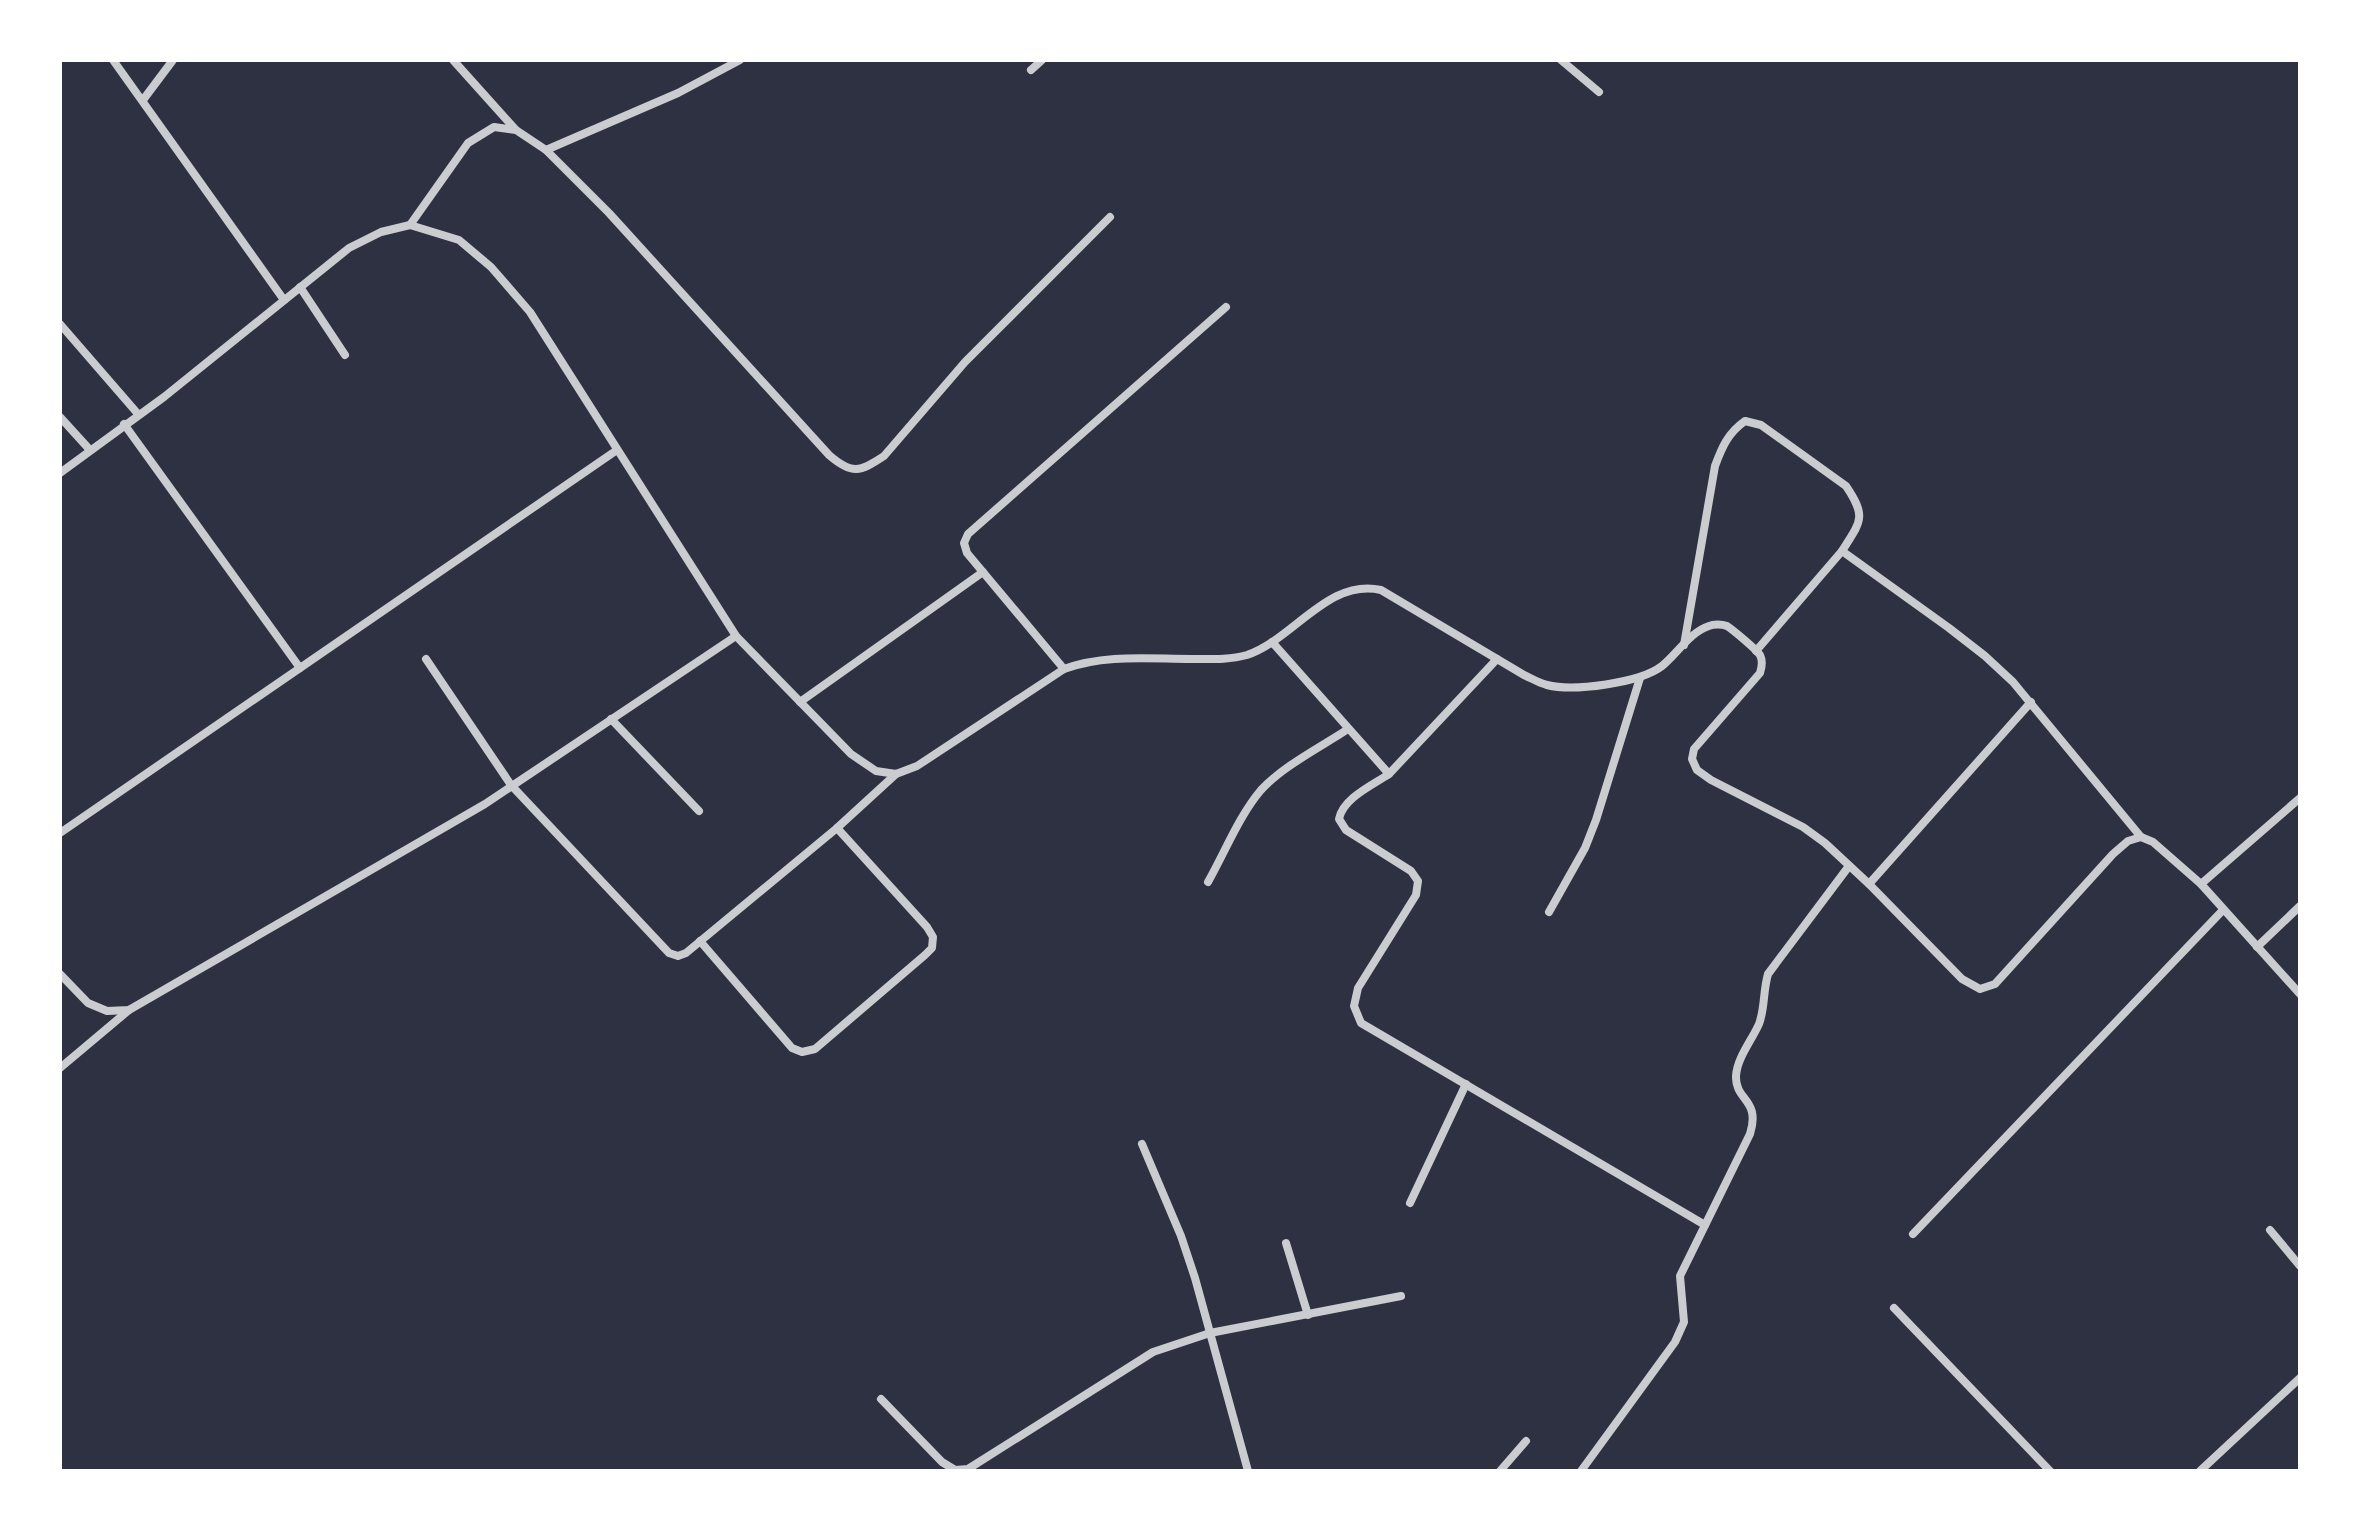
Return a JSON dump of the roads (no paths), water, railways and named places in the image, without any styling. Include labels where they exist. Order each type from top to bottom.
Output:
[{"type":"street","points":[[113,60],[284,300]]},
{"type":"street","points":[[143,100],[173,60]]},
{"type":"street","points":[[453,60],[516,130],[546,150],[609,213],[829,455],[843,467],[855,470],[869,466],[884,456],[965,362],[1110,217]]},
{"type":"street","points":[[546,150],[678,93],[740,60]]},
{"type":"street","points":[[1031,70],[1042,60]]},
{"type":"street","points":[[1561,60],[1599,92]]},
{"type":"street","points":[[410,225],[468,143],[494,127],[516,130]]},
{"type":"street","points":[[60,473],[164,397],[349,248],[381,232],[410,225],[459,240],[491,267],[530,312],[736,636],[851,754],[876,771],[896,774]]},
{"type":"street","points":[[300,287],[345,355]]},
{"type":"street","points":[[1064,669],[967,553],[964,543],[968,534],[1226,307]]},
{"type":"street","points":[[60,324],[138,414]]},
{"type":"street","points":[[60,417],[90,450]]},
{"type":"street","points":[[1683,646],[1715,466],[1724,442],[1745,421],[1761,425],[1846,486],[1860,510],[1857,527],[1842,551],[1756,651]]},
{"type":"street","points":[[124,424],[300,668]]},
{"type":"street","points":[[60,833],[617,450]]},
{"type":"street","points":[[1842,551],[1985,656],[2031,702],[2141,837],[2153,842],[2201,884],[2300,994]]},
{"type":"street","points":[[800,702],[983,572]]},
{"type":"street","points":[[426,659],[511,785],[669,953],[678,956],[686,953],[837,828],[896,774],[917,766],[1064,669],[1086,661],[1106,659],[1225,659],[1248,654],[1272,642],[1337,596],[1351,589],[1367,587],[1381,590],[1524,675],[1548,685],[1568,687],[1620,683],[1640,678],[1660,668],[1699,631],[1711,625],[1726,625],[1761,656],[1762,664],[1760,673],[1694,749],[1692,759],[1697,770],[1803,827],[1825,843],[1962,979],[1980,989],[1995,984],[2113,854],[2128,841],[2141,837]]},
{"type":"street","points":[[60,1068],[129,1010],[485,804],[736,636]]},
{"type":"street","points":[[1272,642],[1389,774]]},
{"type":"street","points":[[1497,659],[1389,774],[1347,803],[1341,811],[1339,819],[1346,830],[1411,871],[1418,881],[1416,895],[1358,988],[1354,1006],[1361,1023],[1705,1225]]},
{"type":"street","points":[[1549,912],[1585,848],[1596,820],[1640,678]]},
{"type":"street","points":[[1869,884],[2031,702]]},
{"type":"street","points":[[611,719],[699,811]]},
{"type":"street","points":[[1208,882],[1261,791],[1273,778],[1348,729]]},
{"type":"street","points":[[2201,884],[2300,798]]},
{"type":"street","points":[[700,941],[792,1048],[802,1052],[815,1049],[932,948],[933,937],[927,927],[837,828]]},
{"type":"street","points":[[1581,1471],[1675,1342],[1684,1322],[1680,1276],[1750,1134],[1754,1119],[1752,1107],[1738,1088],[1736,1076],[1759,1023],[1768,974],[1849,866]]},
{"type":"street","points":[[2257,947],[2300,906]]},
{"type":"street","points":[[1913,1234],[2223,910]]},
{"type":"street","points":[[60,974],[88,1003],[107,1011],[129,1010]]},
{"type":"street","points":[[1410,1203],[1466,1084]]},
{"type":"street","points":[[1142,1144],[1181,1236],[1248,1471]]},
{"type":"street","points":[[2270,1230],[2300,1266]]},
{"type":"street","points":[[1286,1243],[1308,1315]]},
{"type":"street","points":[[881,1399],[942,1462],[955,1470],[968,1469],[1153,1352],[1210,1333],[1401,1296]]},
{"type":"street","points":[[1894,1308],[2050,1471]]},
{"type":"street","points":[[2200,1471],[2300,1378]]},
{"type":"street","points":[[1500,1471],[1526,1441]]}]
